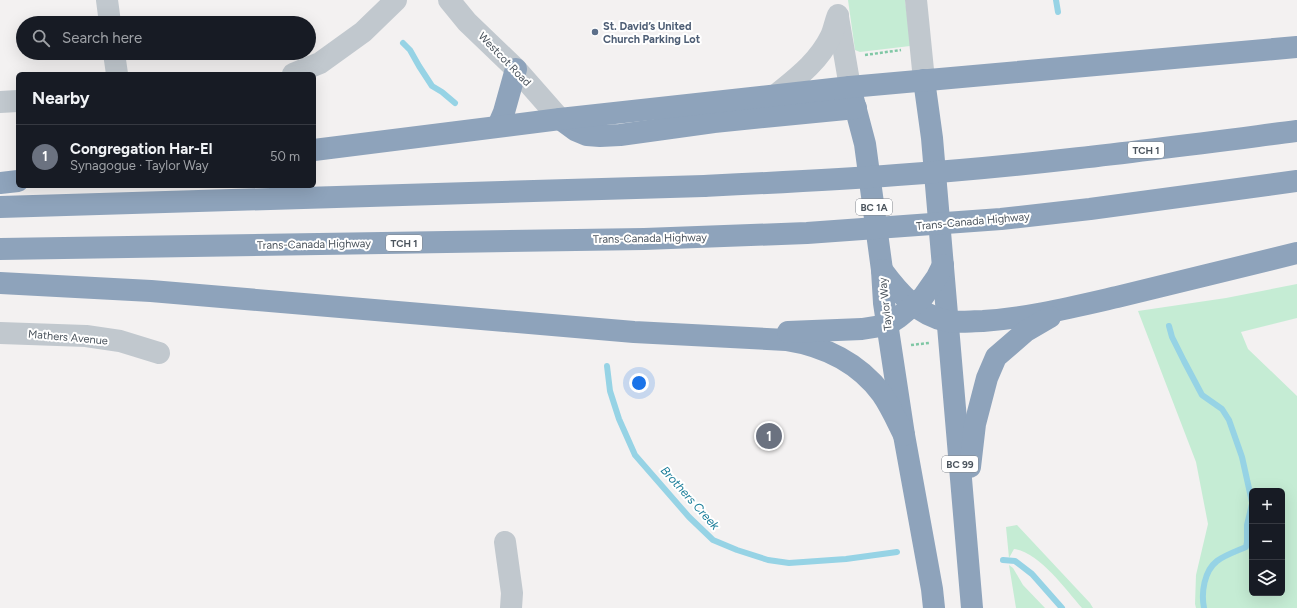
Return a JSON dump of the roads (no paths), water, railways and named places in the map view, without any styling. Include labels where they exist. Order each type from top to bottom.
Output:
[{"type":"highway","points":[[316,150],[498,126],[777,94],[1297,48]]},
{"type":"highway","points":[[498,126],[504,112],[516,69]]},
{"type":"highway","name":"BC 99","points":[[924,80],[932,138],[972,608]]},
{"type":"highway","name":"Taylor Way","points":[[850,87],[865,144],[882,270],[887,325],[934,608]]},
{"type":"highway","points":[[560,119],[575,130],[586,135],[600,136],[620,135],[714,122],[856,108]]},
{"type":"highway","name":"TCH 1","points":[[0,207],[696,186],[799,181],[898,175],[1085,158],[1297,131]]},
{"type":"highway","points":[[0,183],[16,181]]},
{"type":"highway","name":"Trans-Canada Highway","points":[[0,249],[644,239],[807,233],[1001,219],[1090,209],[1297,181]]},
{"type":"highway","points":[[882,270],[913,305],[924,313],[947,321],[957,322],[1002,320],[1068,309],[1297,253]]},
{"type":"highway","points":[[701,335],[862,329],[887,325],[913,305],[930,288],[943,264]]},
{"type":"highway","points":[[0,283],[151,291],[552,326],[786,340],[805,343],[823,349],[851,364],[870,379],[882,395],[904,434]]},
{"type":"highway","points":[[966,533],[970,456],[987,378],[993,364],[996,358],[1026,331],[1043,320],[1068,309]]},
{"type":"street","points":[[107,0],[109,16]]},
{"type":"street","points":[[298,72],[320,63],[363,32],[396,0]]},
{"type":"street","name":"Westcot Road","points":[[449,0],[467,22],[516,69],[560,119]]},
{"type":"street","points":[[916,0],[924,80]]},
{"type":"street","points":[[777,94],[806,70],[818,56],[831,36],[837,8]]},
{"type":"street","name":"Taylor Way","points":[[837,8],[850,87]]},
{"type":"street","points":[[115,60],[117,72]]},
{"type":"street","points":[[0,102],[16,101]]},
{"type":"street","name":"Mathers Avenue","points":[[0,333],[86,336],[120,341],[159,353]]},
{"type":"street","points":[[505,542],[512,593],[512,608]]},
{"type":"waterway","points":[[1056,0],[1058,12]]},
{"type":"waterway","name":"Brothers Creek","points":[[403,43],[410,50],[432,86],[455,103]]},
{"type":"waterway","points":[[1169,326],[1172,337],[1202,395],[1222,409],[1229,420],[1242,457],[1249,488]]},
{"type":"waterway","name":"Brothers Creek","points":[[607,366],[610,391],[619,419],[635,455],[689,517],[713,540],[768,560],[789,563],[846,559],[897,552]]},
{"type":"waterway","points":[[1204,608],[1203,589],[1206,576],[1217,561],[1246,547],[1249,517]]},
{"type":"waterway","name":"Brothers Creek","points":[[1003,560],[1015,561],[1032,574],[1062,608]]},
{"type":"place","name":"St. David’s United Church Parking Lot","points":[[595,32]]},
{"type":"place","name":"Congregation Har-El","points":[[769,436]]}]
